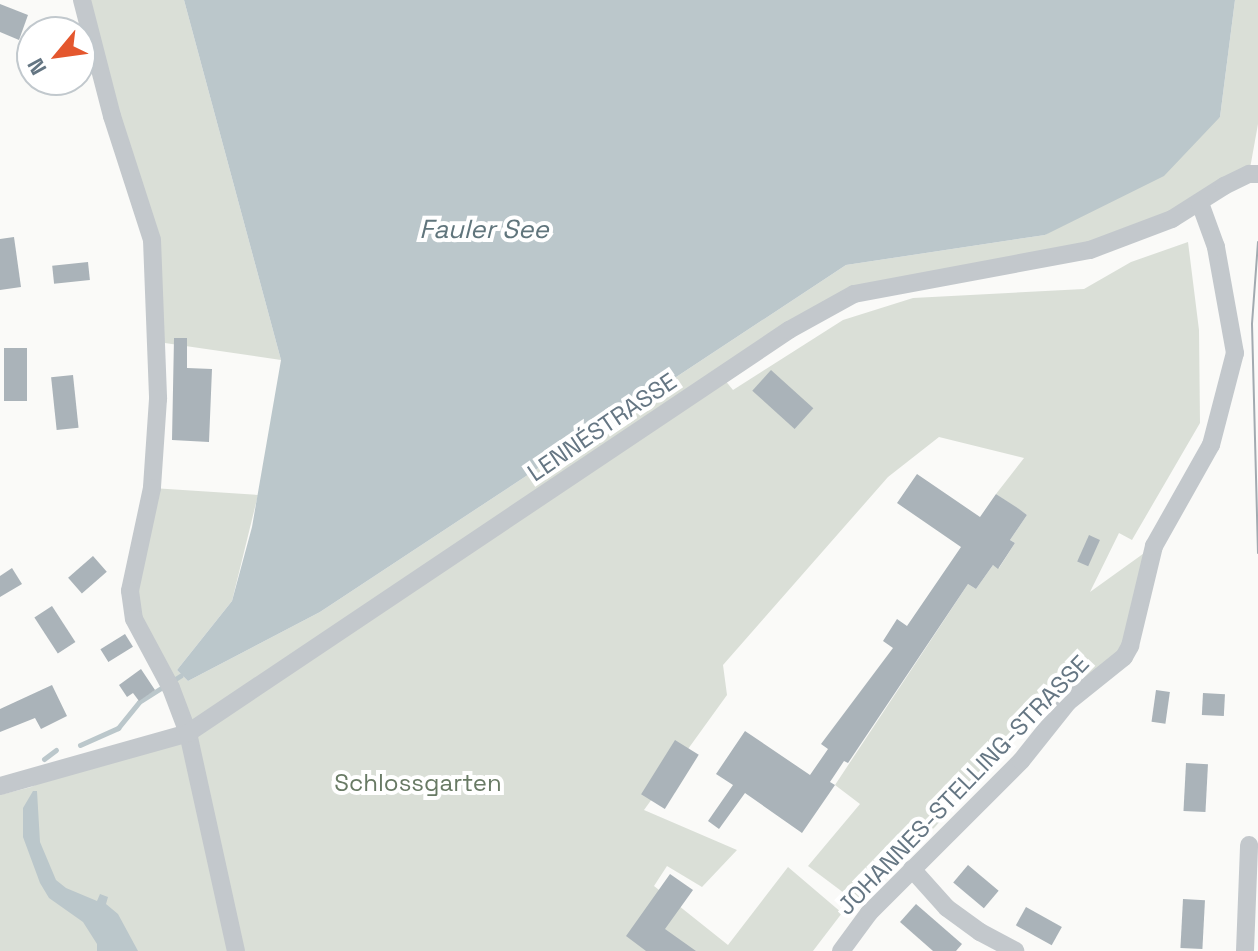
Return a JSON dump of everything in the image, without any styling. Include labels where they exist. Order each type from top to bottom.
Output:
[{"type":"street","points":[[82,0],[112,116],[152,240],[158,399],[152,488],[130,591],[134,619],[171,688],[188,733],[236,951]]},
{"type":"street","name":"LENNÉSTRASSE","points":[[0,786],[188,733],[789,330],[854,294],[969,270],[1090,250],[1172,219],[1224,186],[1249,174],[1258,174]]},
{"type":"street","name":"JOHANNES-STELLING-STRASSE","points":[[841,951],[869,913],[1021,761],[1068,702],[1124,657],[1130,646],[1154,546],[1211,445],[1235,353],[1216,247],[1200,203]]},
{"type":"street","points":[[1245,951],[1249,845]]},
{"type":"street","points":[[912,869],[947,908],[980,932],[1015,951]]},
{"type":"green space","points":[[82,0],[184,0],[281,360],[158,342],[152,240],[96,48],[96,16],[87,16]]},
{"type":"green space","name":"Schlossgarten","points":[[1235,0],[1258,0],[1258,124],[1249,174],[1090,250],[854,294],[724,379],[733,390],[843,320],[913,298],[1084,289],[1131,262],[1188,242],[1199,330],[1200,423],[1132,540],[1119,533],[1090,592],[1154,546],[1137,623],[1111,665],[1068,702],[1047,696],[935,827],[856,902],[808,866],[860,804],[835,785],[968,584],[976,589],[993,565],[999,568],[1015,543],[1010,540],[1027,515],[996,494],[1024,458],[939,437],[888,477],[723,665],[727,695],[644,810],[737,850],[702,887],[667,866],[654,886],[728,945],[788,867],[842,913],[813,951],[0,951],[0,795],[31,787],[79,764],[187,732],[130,591],[152,488],[258,495],[232,601],[177,670],[188,681],[320,612],[846,265],[1045,235],[1220,117]]},
{"type":"water","name":"Fauler See","points":[[184,0],[1235,0],[1220,117],[1164,176],[1045,235],[846,265],[320,612],[188,681],[177,670],[232,601],[252,527],[281,360]]},
{"type":"water","points":[[33,791],[37,791],[40,842],[56,880],[66,888],[97,901],[100,894],[108,897],[106,904],[118,914],[138,951],[97,951],[97,944],[83,922],[49,898],[23,837],[23,808]]},
{"type":"building","points":[[0,4],[28,15],[16,16],[16,39],[0,32]]},
{"type":"building","points":[[14,237],[21,287],[0,290],[0,239]]},
{"type":"building","points":[[88,262],[90,280],[54,284],[52,266]]},
{"type":"building","points":[[174,338],[187,338],[187,368],[212,369],[209,442],[172,440]]},
{"type":"building","points":[[4,348],[27,348],[27,401],[4,401]]},
{"type":"building","points":[[771,370],[813,408],[795,429],[752,391]]},
{"type":"building","points":[[73,375],[79,428],[57,430],[51,377]]},
{"type":"building","points":[[917,474],[980,517],[996,494],[1019,509],[1027,515],[1010,540],[1015,543],[998,569],[993,565],[976,589],[968,584],[848,763],[844,761],[830,782],[835,785],[802,833],[745,793],[719,829],[708,821],[733,785],[716,774],[745,731],[810,775],[828,749],[821,744],[893,648],[883,641],[897,619],[907,626],[961,547],[897,503]]},
{"type":"building","points":[[1089,535],[1100,540],[1088,566],[1077,561]]},
{"type":"building","points":[[93,556],[107,572],[82,593],[68,578]]},
{"type":"building","points":[[12,568],[22,584],[0,597],[0,576]]},
{"type":"building","points":[[52,606],[75,642],[58,654],[34,617]]},
{"type":"building","points":[[125,634],[133,647],[108,662],[100,649]]},
{"type":"building","points":[[141,669],[155,690],[139,701],[133,693],[127,697],[119,685]]},
{"type":"building","points":[[52,685],[67,716],[41,729],[35,718],[0,732],[0,709]]},
{"type":"building","points":[[1156,690],[1170,692],[1165,724],[1152,722]]},
{"type":"building","points":[[1203,693],[1225,694],[1224,716],[1202,715]]},
{"type":"building","points":[[675,740],[699,755],[665,809],[641,794]]},
{"type":"building","points":[[1186,763],[1208,764],[1205,812],[1183,811]]},
{"type":"building","points":[[968,865],[999,891],[984,908],[953,883]]},
{"type":"building","points":[[670,874],[693,890],[665,929],[696,951],[646,951],[626,936]]},
{"type":"building","points":[[1183,899],[1205,900],[1202,949],[1180,948]]},
{"type":"building","points":[[916,904],[962,944],[956,951],[933,951],[900,922]]},
{"type":"building","points":[[1026,907],[1062,927],[1052,945],[1016,925]]},
{"type":"waterway","points":[[80,745],[118,728],[139,702],[180,676]]},
{"type":"waterway","points":[[44,759],[56,750]]},
{"type":"tram line","points":[[1258,242],[1252,324],[1258,553]]}]
